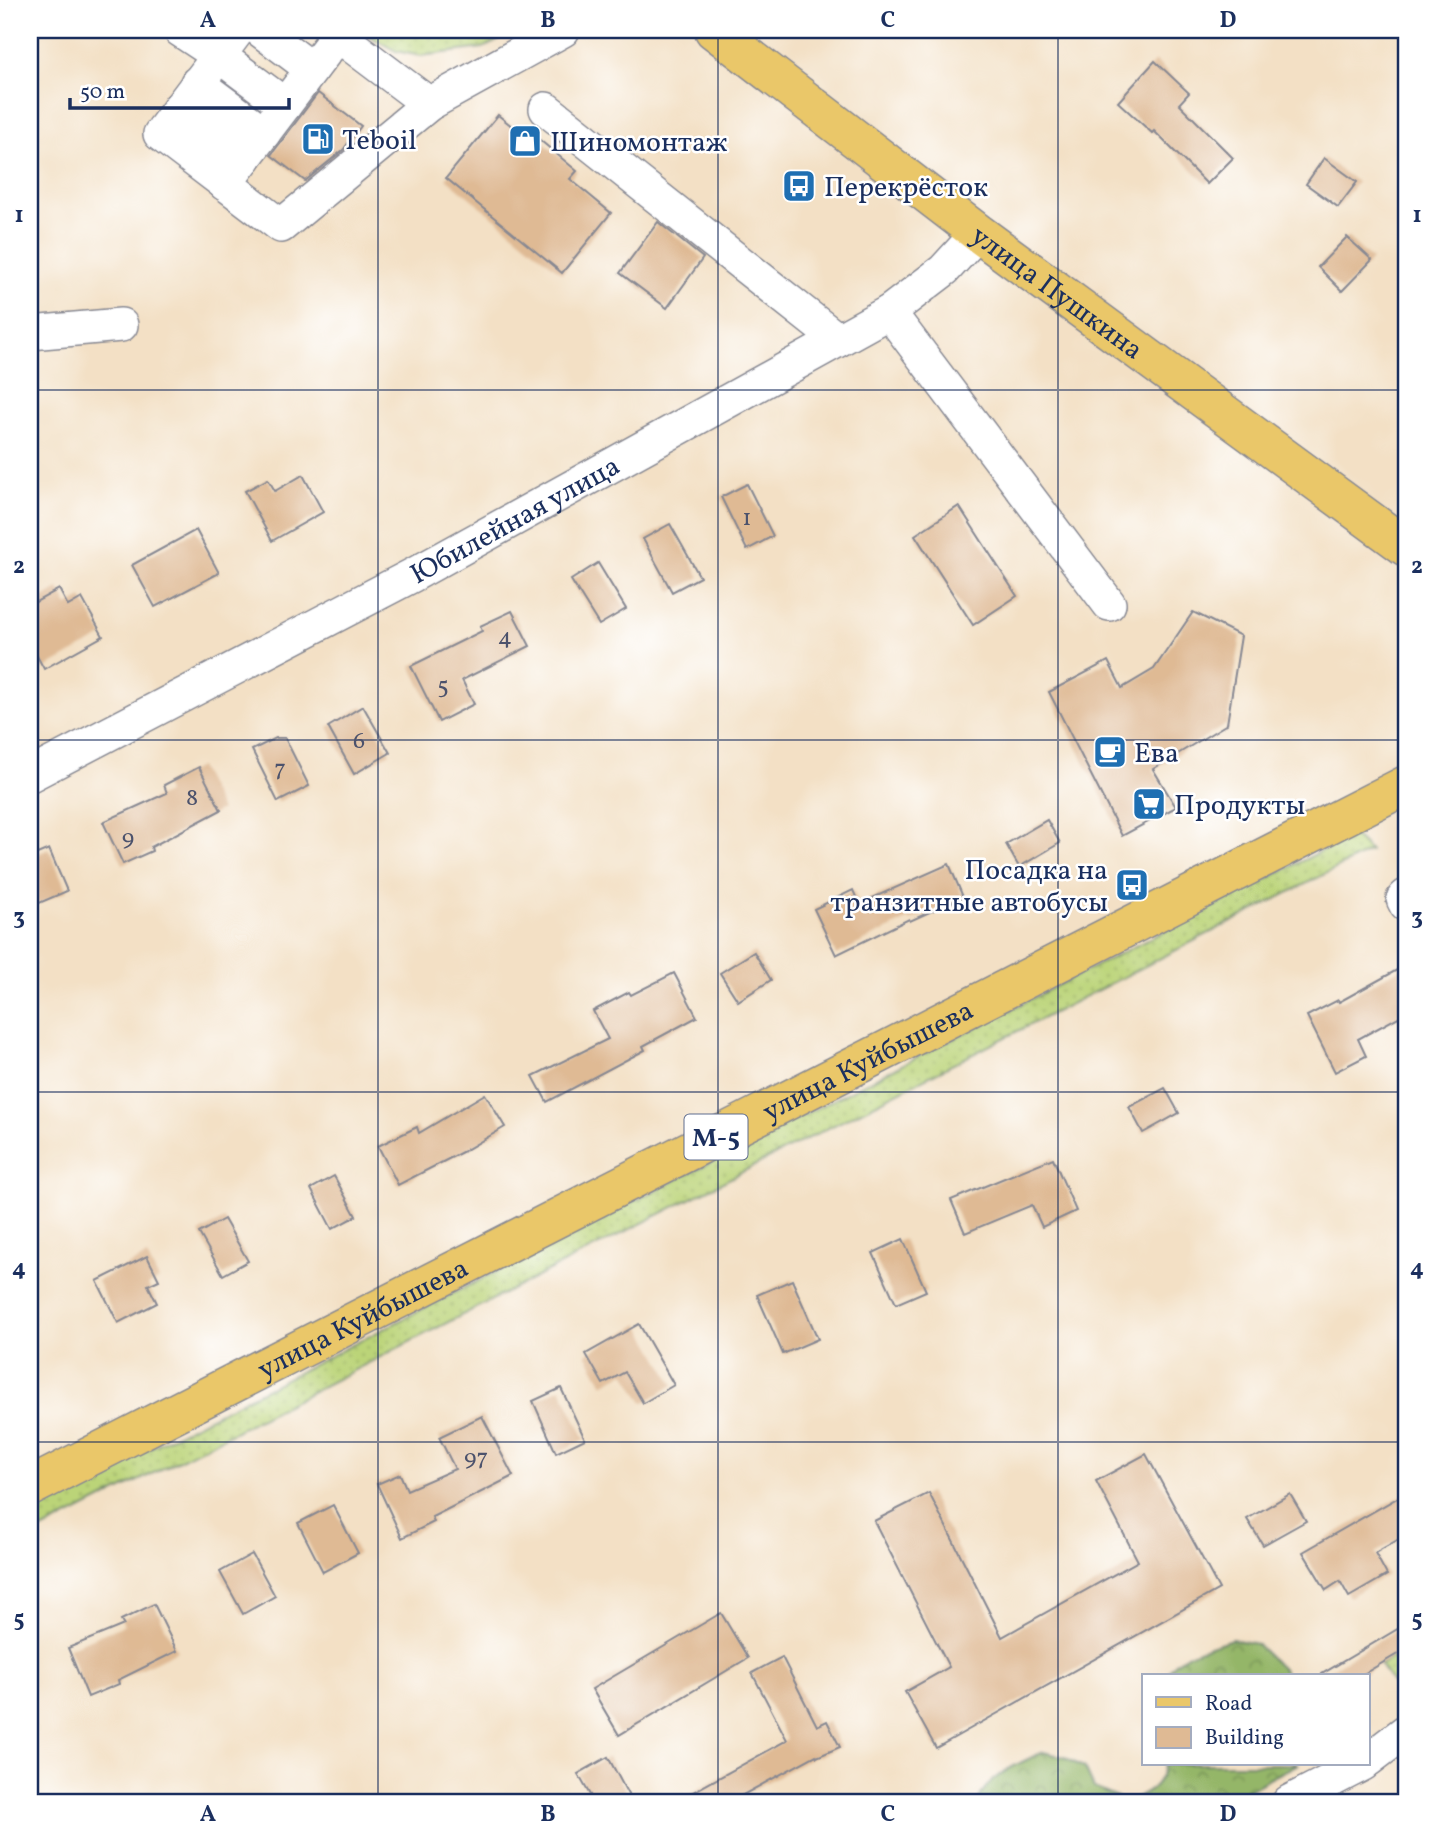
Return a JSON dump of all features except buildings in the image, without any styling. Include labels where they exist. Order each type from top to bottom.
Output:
[{"type":"main road","name":"улица Пушкина","points":[[714,30],[978,233],[1401,538]]},
{"type":"main road","name":"улица Куйбышева","points":[[30,1487],[1405,783]]},
{"type":"street","points":[[180,30],[228,42],[285,105]]},
{"type":"street","points":[[260,30],[312,69]]},
{"type":"street","points":[[228,42],[160,134],[281,226],[429,104],[563,30]]},
{"type":"street","points":[[225,184],[312,69],[334,32],[429,104]]},
{"type":"street","points":[[188,95],[254,145]]},
{"type":"street","points":[[546,109],[838,340]]},
{"type":"street","name":"Юбилейная улица","points":[[30,775],[413,575],[889,312],[944,270],[978,233]]},
{"type":"street","points":[[889,312],[1109,604]]},
{"type":"street","points":[[30,333],[121,325]]},
{"type":"street","points":[[1406,896],[1403,899],[1406,905]]},
{"type":"street","points":[[1370,1758],[1406,1731]]},
{"type":"street","points":[[1289,1802],[1359,1766]]},
{"type":"green space","points":[[371,30],[519,30],[483,48],[421,56],[396,51],[366,34]]},
{"type":"green space","points":[[1353,835],[1370,851],[30,1536],[30,1509]]},
{"type":"green space","points":[[1232,1639],[1256,1644],[1285,1674],[1167,1674],[1178,1661],[1204,1648]]},
{"type":"green space","points":[[1406,1650],[1406,1695],[1402,1697],[1380,1665]]},
{"type":"green space","points":[[1043,1752],[1064,1757],[1085,1768],[1094,1788],[1127,1802],[978,1802],[988,1785],[996,1778]]},
{"type":"green space","points":[[1164,1766],[1294,1766],[1225,1802],[1127,1802],[1146,1793],[1156,1784]]},
{"type":"place","name":"Teboil","points":[[318,139]]},
{"type":"place","name":"Шиномонтаж","points":[[525,141]]},
{"type":"place","name":"Перекрёсток","points":[[799,186]]},
{"type":"place","name":"Ева","points":[[1110,752]]},
{"type":"place","name":"Продукты","points":[[1149,804]]},
{"type":"place","name":"Посадка на транзитные автобусы","points":[[1132,885]]}]
